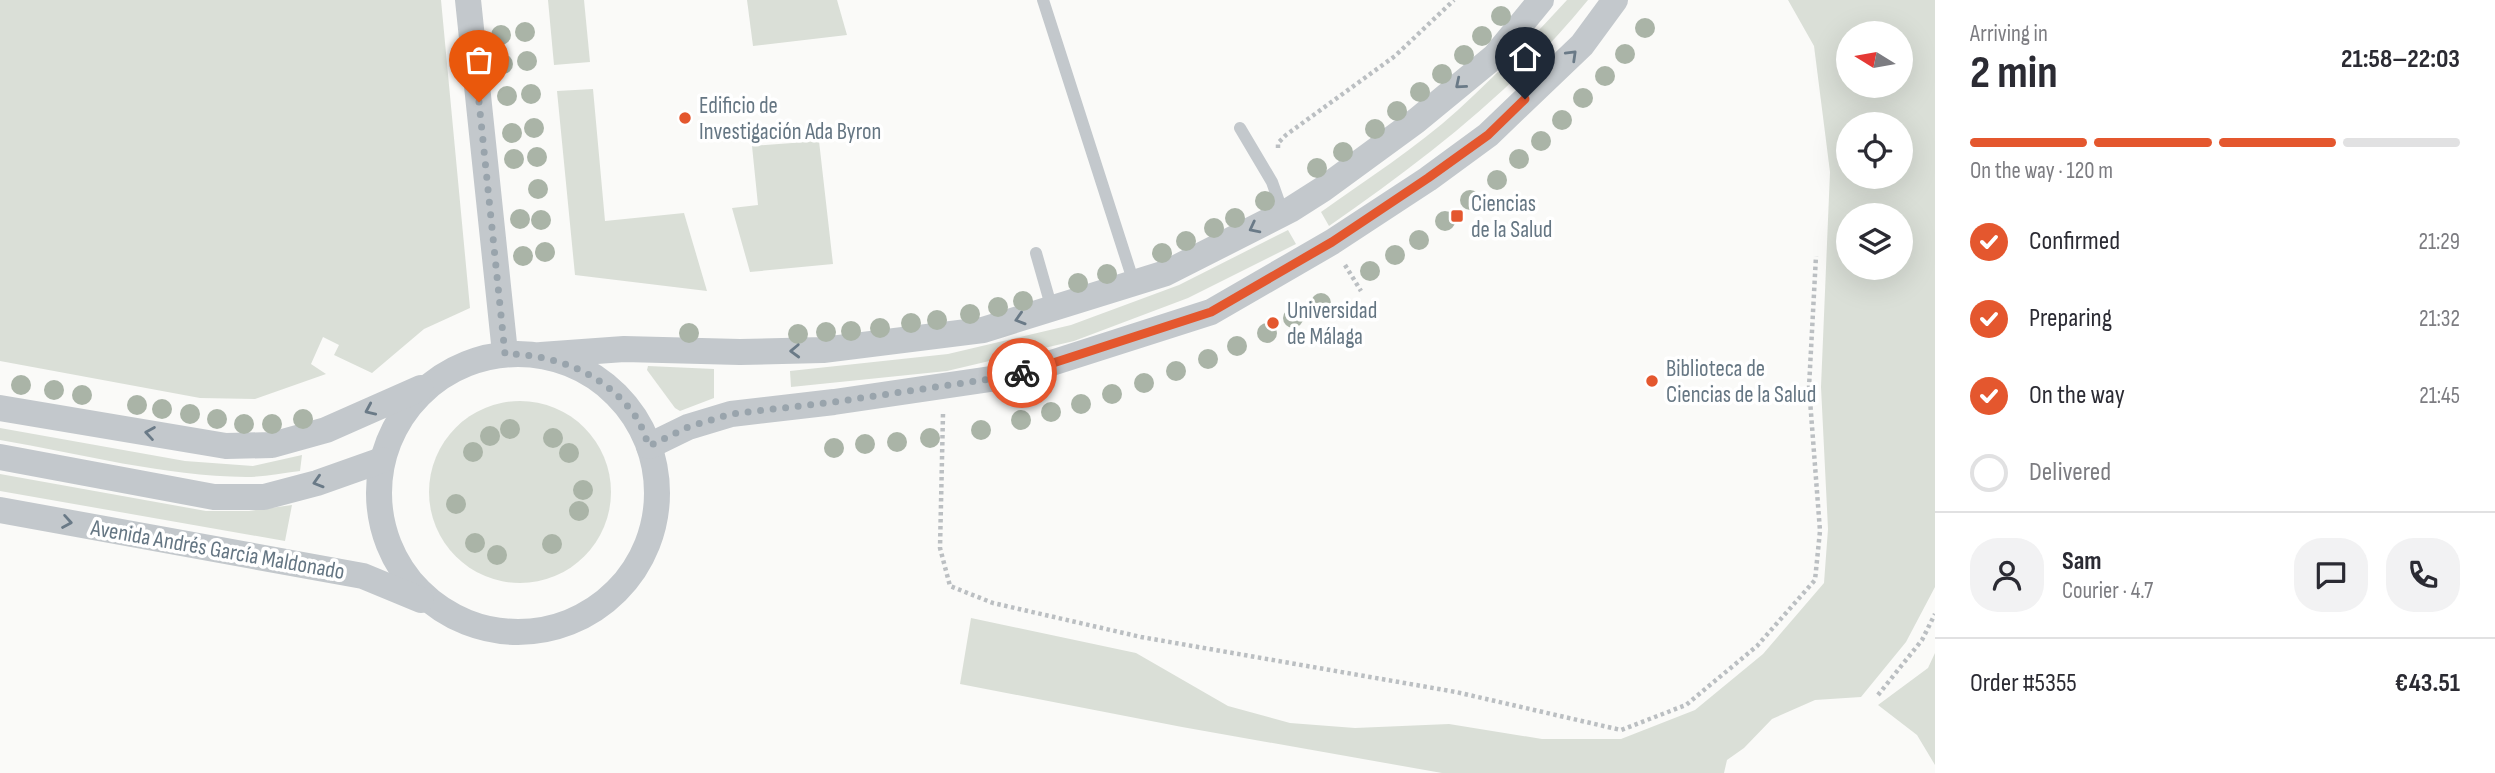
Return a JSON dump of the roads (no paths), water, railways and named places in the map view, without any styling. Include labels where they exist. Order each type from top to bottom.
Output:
[{"type":"street","points":[[468,0],[505,354]]},
{"type":"street","points":[[0,408],[226,446],[272,444],[326,430],[433,383],[460,366],[505,354],[541,355],[624,349],[740,352],[822,350],[983,330],[1166,273],[1283,213],[1344,174],[1416,121],[1495,56],[1541,0]]},
{"type":"street","points":[[649,446],[688,427],[731,414],[1011,376],[1211,312],[1332,242],[1488,135],[1582,46],[1615,0]]},
{"type":"street","points":[[433,383],[409,406],[393,432],[382,460],[379,500],[386,540],[404,575],[432,604],[453,618],[473,626],[519,634],[565,626],[605,603],[636,568],[654,525],[657,479],[649,446],[637,418],[619,397],[584,370],[541,355]]},
{"type":"street","points":[[0,457],[214,497],[264,496],[317,483],[382,460]]},
{"type":"street","name":"Avenida Andrés García Maldonado","points":[[0,510],[363,576],[432,604]]},
{"type":"lane","points":[[1044,0],[1134,283]]},
{"type":"lane","points":[[1240,128],[1272,182],[1283,213]]},
{"type":"lane","points":[[1036,253],[1052,309]]},
{"type":"place","name":"Edificio de Investigación Ada Byron","points":[[685,118]]},
{"type":"place","name":"Ciencias de la Salud","points":[[1457,216]]},
{"type":"place","name":"Universidad de Málaga","points":[[1273,323]]},
{"type":"place","name":"Biblioteca de Ciencias de la Salud","points":[[1652,381]]}]
